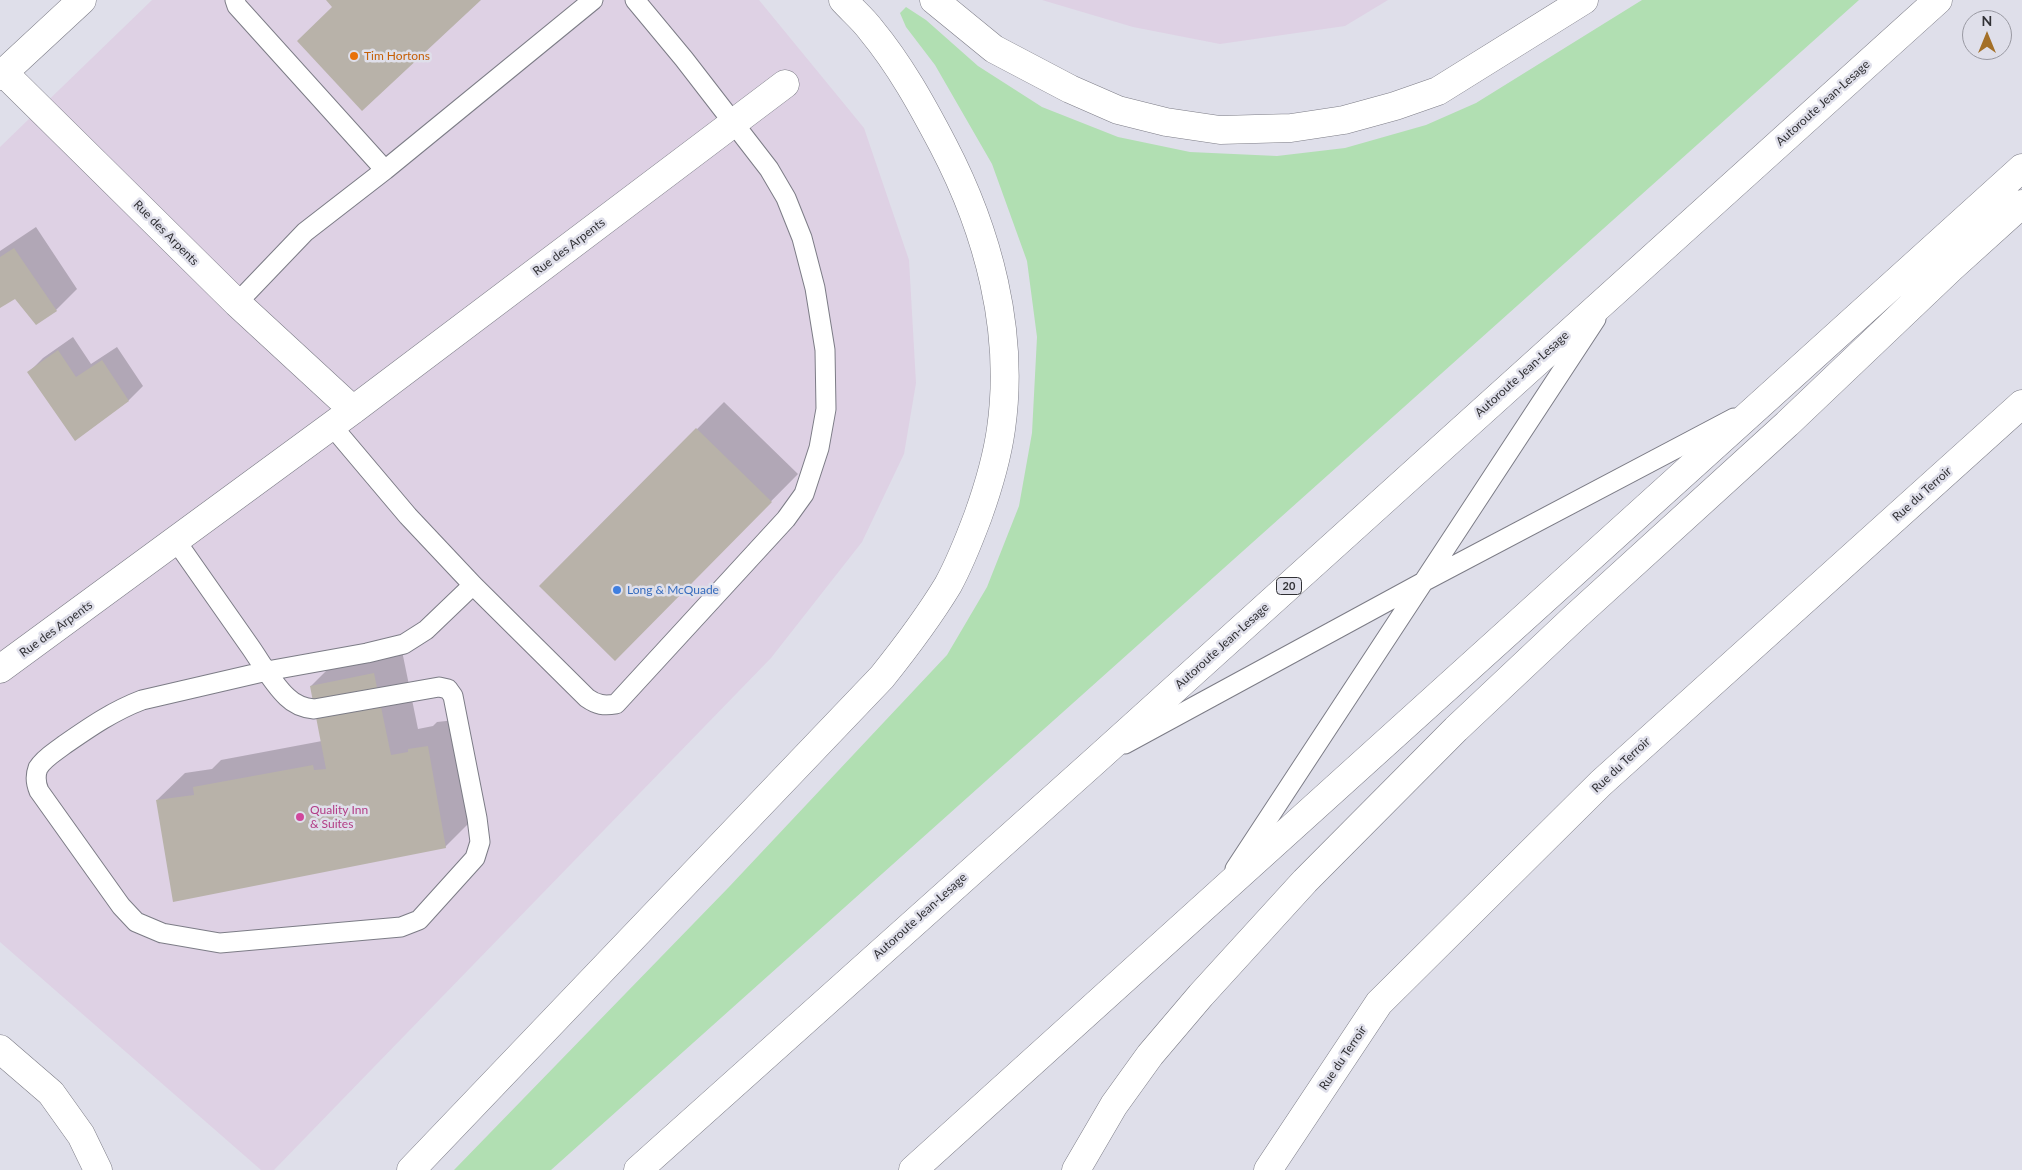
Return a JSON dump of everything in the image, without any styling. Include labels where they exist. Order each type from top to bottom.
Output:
[{"type":"main road","points":[[2,74],[82,0]]},
{"type":"main road","points":[[411,1170],[882,677],[919,631],[965,552],[986,492],[1001,429],[1005,369],[1000,318],[988,255],[958,174],[917,96],[871,30],[843,0]]},
{"type":"main road","points":[[934,0],[994,48],[1070,90],[1118,110],[1166,122],[1220,130],[1291,128],[1344,120],[1395,106],[1438,91],[1584,0]]},
{"type":"main road","name":"Autoroute Jean-Lesage","points":[[638,1170],[1096,760],[1938,0]]},
{"type":"main road","name":"Rue des Arpents","points":[[2,74],[236,303],[343,418]]},
{"type":"main road","name":"Rue des Arpents","points":[[0,669],[343,418],[785,84]]},
{"type":"main road","points":[[913,1170],[2022,168]]},
{"type":"main road","points":[[1076,1170],[1114,1105],[1150,1055],[1201,995],[1305,881],[1456,729],[1568,623],[1788,424],[1951,268],[2022,204]]},
{"type":"main road","name":"Rue du Terroir","points":[[1268,1170],[1379,1003],[1601,783],[2022,404]]},
{"type":"main road","points":[[0,1049],[51,1093],[81,1135],[98,1170]]},
{"type":"lane","points":[[235,0],[237,6],[385,170]]},
{"type":"lane","points":[[236,303],[306,232],[593,0]]},
{"type":"lane","points":[[343,418],[408,516],[473,585],[588,698],[594,703],[604,706],[616,704],[786,519],[804,494],[819,448],[826,409],[825,350],[815,288],[802,238],[786,198],[769,169],[684,59],[635,0]]},
{"type":"lane","points":[[1219,893],[1613,292]]},
{"type":"lane","points":[[1096,760],[1425,581],[1761,404]]},
{"type":"lane","points":[[176,541],[266,670],[287,698],[303,708],[314,709],[439,687],[448,689],[453,696],[480,842],[475,858],[419,920],[401,927],[220,943],[162,933],[136,922],[120,906],[39,791],[36,782],[38,769],[47,758],[104,716],[142,700],[266,670],[368,653],[404,644],[426,630],[473,585]]},
{"type":"shaded area","points":[[152,0],[759,0],[864,128],[909,260],[916,383],[904,454],[862,542],[771,658],[274,1170],[261,1170],[0,942],[0,147]]},
{"type":"shaded area","points":[[1042,0],[1388,0],[1345,26],[1220,44],[1133,27]]},
{"type":"green space","points":[[1642,0],[1859,0],[551,1170],[454,1170],[728,888],[947,655],[987,587],[1019,506],[1032,433],[1037,337],[1027,261],[992,164],[935,65],[906,27],[900,13],[906,7],[926,20],[978,66],[1042,107],[1118,137],[1190,152],[1277,156],[1345,148],[1426,125],[1476,103]]},
{"type":"building","points":[[326,0],[481,0],[362,111],[297,41],[332,7]]},
{"type":"building","points":[[14,248],[57,311],[36,325],[15,299],[0,308],[0,257]]},
{"type":"building","points":[[58,350],[76,377],[102,360],[129,401],[75,441],[27,372]]},
{"type":"building","points":[[696,428],[772,502],[615,661],[539,586]]},
{"type":"building","points":[[374,673],[391,755],[408,752],[408,749],[428,746],[446,848],[173,902],[156,800],[194,795],[193,787],[313,765],[314,770],[326,769],[310,686]]},
{"type":"place","name":"Tim Hortons","points":[[354,56]]},
{"type":"place","name":"Long & McQuade","points":[[617,590]]},
{"type":"place","name":"Quality Inn & Suites","points":[[300,817]]}]
